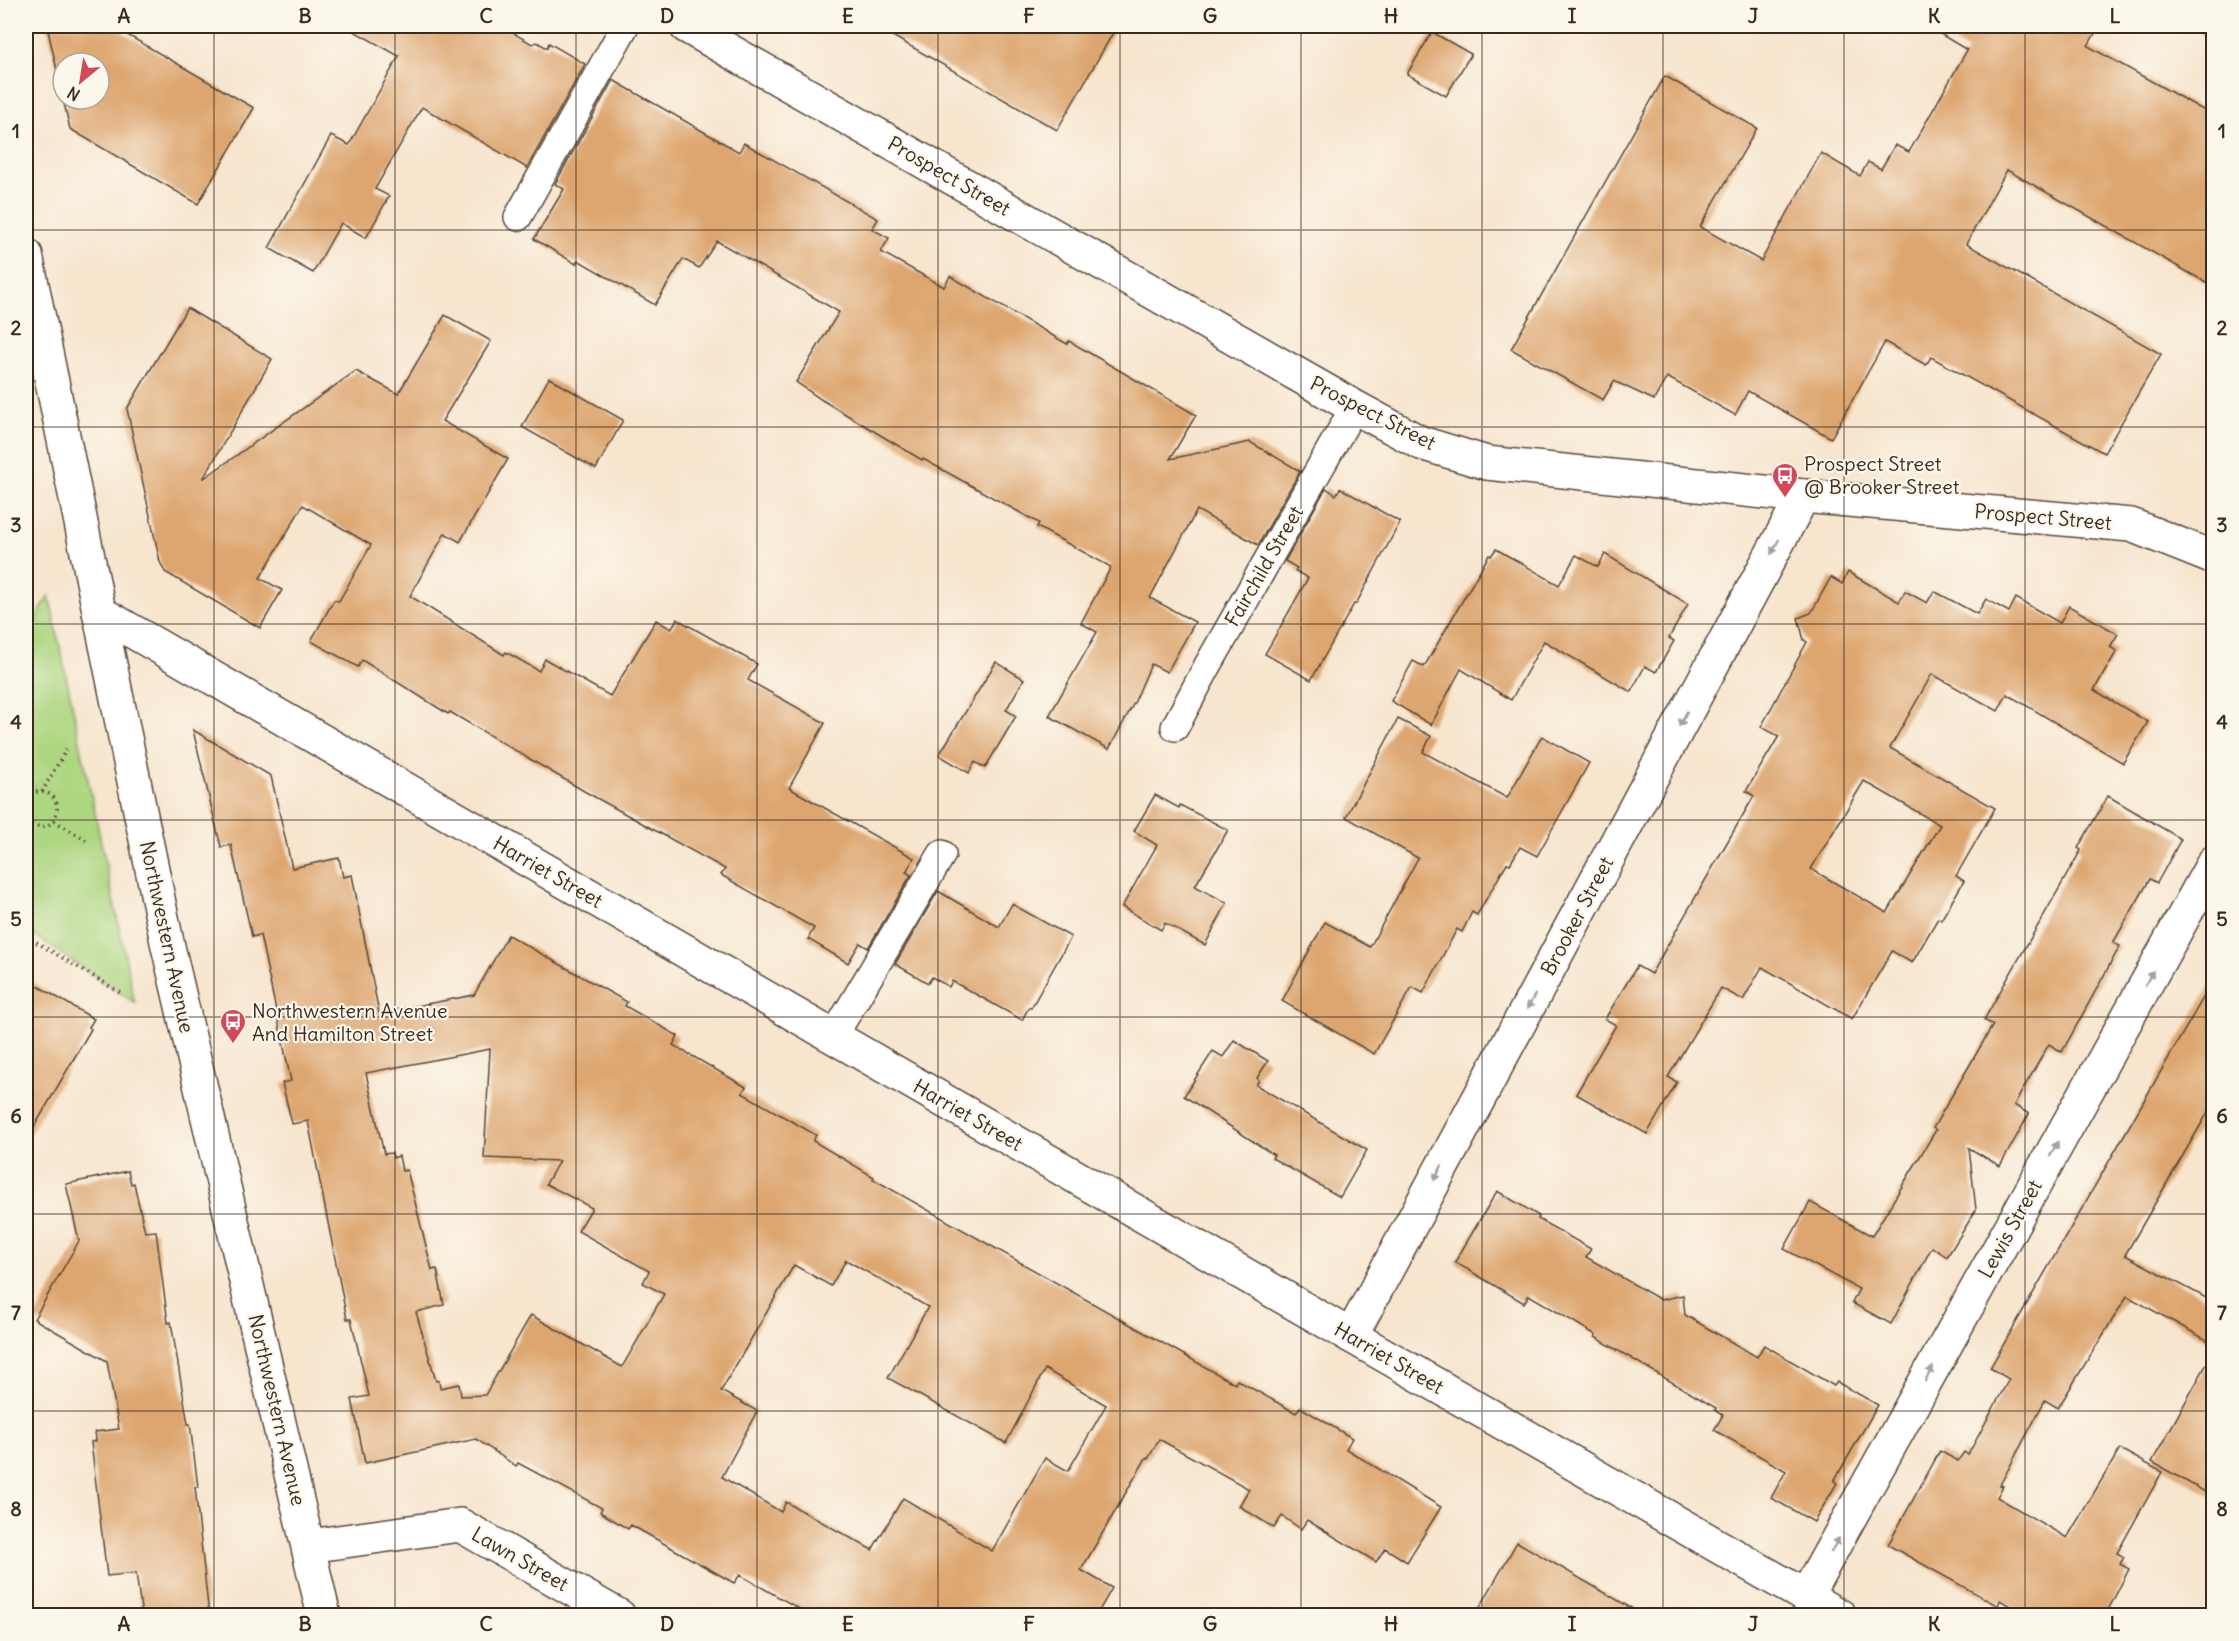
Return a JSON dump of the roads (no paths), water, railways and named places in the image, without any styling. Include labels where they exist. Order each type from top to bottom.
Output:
[{"type":"street","name":"Prospect Street","points":[[686,26],[1421,443],[1487,463],[1803,496],[2131,525],[2214,558]]},
{"type":"street","name":"Northwestern Avenue","points":[[26,255],[167,942],[324,1616]]},
{"type":"street","name":"Brooker Street","points":[[1351,1336],[1803,496]]},
{"type":"street","name":"Harriet Street","points":[[99,612],[1840,1616]]},
{"type":"street","name":"Lewis Street","points":[[1806,1596],[2214,862]]},
{"type":"street","name":"Lawn Street","points":[[309,1546],[460,1525],[619,1616]]},
{"type":"lane","points":[[518,217],[625,26]]},
{"type":"lane","name":"Fairchild Street","points":[[1175,727],[1355,406]]},
{"type":"lane","points":[[833,1037],[942,854]]},
{"type":"place","name":"Prospect Street @ Brooker Street","points":[[1785,499]]},
{"type":"place","name":"Northwestern Avenue And Hamilton Street","points":[[233,1045]]}]
